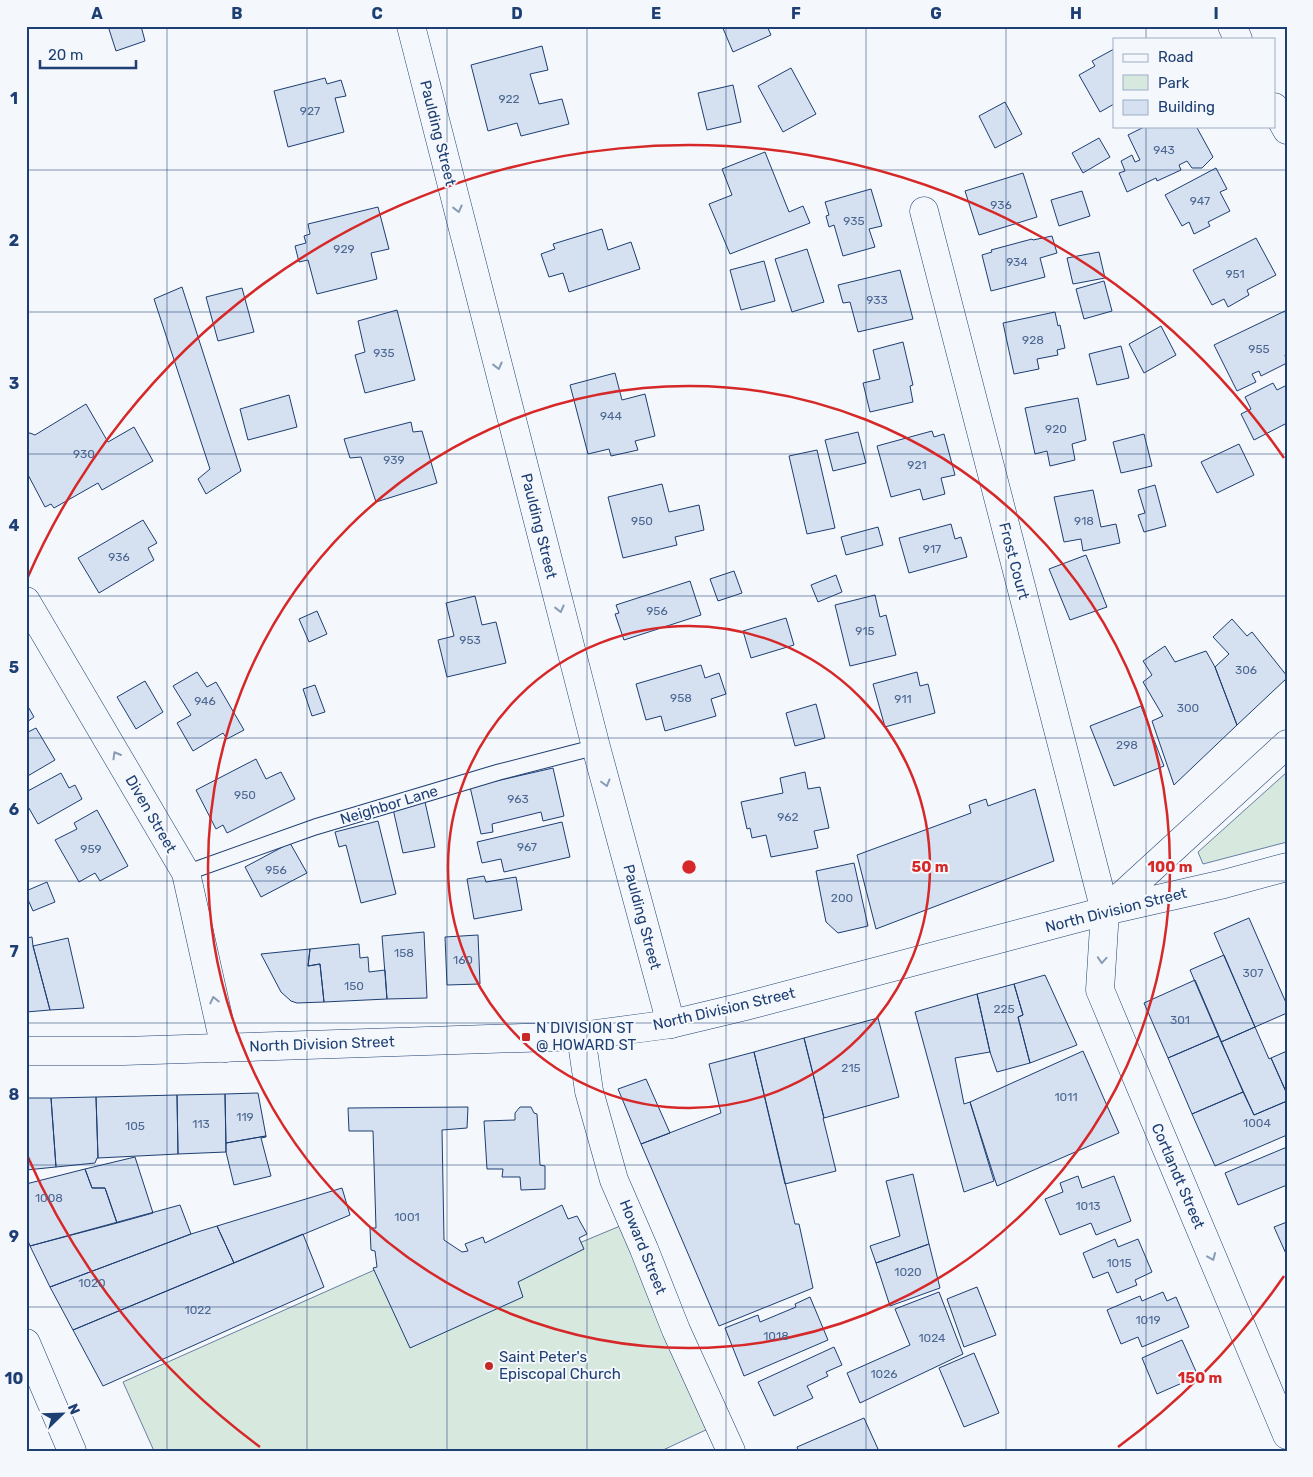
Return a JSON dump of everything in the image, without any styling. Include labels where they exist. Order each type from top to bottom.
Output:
[{"type":"street","name":"Paulding Street","points":[[410,26],[596,747],[671,1024]]},
{"type":"street","points":[[1232,26],[1238,38]]},
{"type":"street","points":[[1276,111],[1287,130]]},
{"type":"street","name":"Frost Court","points":[[924,211],[1105,911]]},
{"type":"street","name":"Diven Street","points":[[26,601],[186,873],[225,1048]]},
{"type":"street","points":[[1105,911],[1287,744]]},
{"type":"street","name":"North Division Street","points":[[26,1051],[123,1051],[581,1036],[671,1024],[1105,911],[1224,884],[1287,867]]},
{"type":"street","name":"Cortlandt Street","points":[[1105,911],[1100,990],[1287,1435]]},
{"type":"street","name":"Howard Street","points":[[581,1036],[589,1091],[614,1180],[676,1330],[730,1451]]},
{"type":"street","points":[[26,1343],[72,1451]]},
{"type":"lane","name":"Neighbor Lane","points":[[186,873],[315,827],[499,772],[596,747]]},
{"type":"green space","points":[[1287,772],[1287,842],[1203,864],[1198,852]]},
{"type":"green space","points":[[632,1221],[710,1428],[661,1451],[154,1451],[123,1382],[390,1263],[419,1310]]},
{"type":"building","points":[[108,26],[141,26],[145,41],[116,51]]},
{"type":"building","points":[[722,26],[767,26],[771,35],[733,52]]},
{"type":"building","points":[[542,46],[548,70],[530,74],[539,104],[562,99],[569,124],[521,136],[517,123],[488,131],[471,65]]},
{"type":"building","points":[[1113,50],[1113,105],[1100,112],[1079,75],[1095,66],[1092,61]]},
{"type":"building","points":[[791,68],[816,114],[783,132],[758,86]]},
{"type":"building","points":[[325,78],[327,84],[341,80],[346,96],[335,98],[344,132],[288,147],[274,91]]},
{"type":"building","points":[[733,85],[741,122],[707,130],[698,93]]},
{"type":"building","points":[[1005,102],[1022,134],[995,148],[979,116]]},
{"type":"building","points":[[1142,128],[1197,128],[1213,157],[1202,168],[1192,168],[1187,161],[1179,165],[1181,170],[1157,181],[1156,178],[1127,192],[1119,173],[1125,171],[1121,161],[1132,155],[1135,162],[1140,160],[1128,135]]},
{"type":"building","points":[[1099,138],[1110,157],[1083,173],[1072,153]]},
{"type":"building","points":[[765,152],[789,212],[803,206],[810,223],[730,254],[709,204],[732,195],[722,169]]},
{"type":"building","points":[[1216,168],[1227,189],[1220,192],[1230,211],[1208,222],[1210,226],[1194,234],[1189,222],[1182,226],[1165,195]]},
{"type":"building","points":[[1023,173],[1037,217],[979,235],[965,191]]},
{"type":"building","points":[[871,189],[882,226],[869,229],[875,247],[843,256],[834,225],[829,227],[826,216],[829,215],[825,202]]},
{"type":"building","points":[[1082,191],[1090,216],[1059,226],[1051,200]]},
{"type":"building","points":[[378,207],[389,249],[371,253],[377,279],[317,294],[308,260],[299,262],[295,246],[306,243],[304,236],[310,234],[308,224]]},
{"type":"building","points":[[602,229],[608,250],[631,242],[640,269],[569,292],[563,273],[549,277],[541,254],[555,249],[553,244]]},
{"type":"building","points":[[1052,236],[1057,253],[1040,258],[1045,277],[991,291],[982,255],[992,252],[991,250],[1032,239]]},
{"type":"building","points":[[1256,238],[1276,275],[1247,290],[1249,295],[1228,307],[1224,299],[1212,305],[1193,270]]},
{"type":"building","points":[[807,249],[824,302],[792,312],[775,259]]},
{"type":"building","points":[[1099,252],[1105,278],[1073,284],[1067,258]]},
{"type":"building","points":[[764,261],[775,301],[741,310],[730,270]]},
{"type":"building","points":[[900,270],[913,319],[858,332],[850,302],[843,303],[838,285]]},
{"type":"building","points":[[1104,281],[1112,311],[1084,319],[1076,289]]},
{"type":"building","points":[[182,287],[241,471],[206,494],[198,479],[210,469],[154,299]]},
{"type":"building","points":[[242,288],[254,332],[218,341],[206,297]]},
{"type":"building","points":[[397,310],[415,380],[365,393],[355,355],[365,352],[358,321]]},
{"type":"building","points":[[1287,310],[1287,354],[1285,355],[1287,363],[1261,376],[1259,371],[1252,374],[1256,382],[1237,391],[1214,345]]},
{"type":"building","points":[[1055,312],[1065,348],[1057,350],[1058,355],[1037,359],[1039,369],[1014,374],[1003,323]]},
{"type":"building","points":[[1161,326],[1176,355],[1144,373],[1129,344]]},
{"type":"building","points":[[903,342],[913,385],[910,386],[913,402],[870,412],[863,383],[880,379],[873,350]]},
{"type":"building","points":[[1121,346],[1129,378],[1097,385],[1089,354]]},
{"type":"building","points":[[615,373],[622,400],[645,394],[655,436],[635,441],[638,450],[611,456],[609,449],[588,454],[570,385]]},
{"type":"building","points":[[1273,383],[1277,390],[1287,385],[1287,423],[1254,440],[1241,414],[1251,409],[1245,397]]},
{"type":"building","points":[[289,395],[297,427],[248,440],[240,409]]},
{"type":"building","points":[[1078,398],[1086,440],[1072,444],[1075,460],[1050,466],[1047,451],[1035,454],[1025,408]]},
{"type":"building","points":[[86,404],[108,442],[134,427],[153,461],[102,490],[98,483],[54,508],[51,504],[45,507],[26,471],[26,434],[35,435]]},
{"type":"building","points":[[411,422],[413,432],[422,431],[437,483],[376,502],[361,457],[350,458],[344,439]]},
{"type":"building","points":[[932,431],[934,437],[944,434],[955,475],[941,478],[945,494],[923,500],[920,489],[891,497],[877,446]]},
{"type":"building","points":[[858,432],[866,463],[833,471],[825,440]]},
{"type":"building","points":[[1144,434],[1152,466],[1121,473],[1113,442]]},
{"type":"building","points":[[1239,444],[1254,475],[1217,493],[1201,462]]},
{"type":"building","points":[[817,450],[835,528],[807,534],[789,456]]},
{"type":"building","points":[[662,484],[669,512],[699,505],[704,530],[675,537],[677,545],[623,558],[608,497]]},
{"type":"building","points":[[1155,485],[1166,526],[1144,532],[1138,515],[1145,513],[1138,490]]},
{"type":"building","points":[[1093,490],[1101,527],[1116,524],[1120,543],[1083,551],[1081,539],[1064,542],[1054,497]]},
{"type":"building","points":[[143,520],[157,543],[148,548],[154,560],[99,593],[78,558]]},
{"type":"building","points":[[951,524],[955,539],[961,537],[967,557],[909,573],[899,538]]},
{"type":"building","points":[[878,527],[883,545],[846,555],[841,537]]},
{"type":"building","points":[[1086,555],[1107,607],[1070,620],[1049,569]]},
{"type":"building","points":[[734,571],[742,593],[718,601],[710,579]]},
{"type":"building","points":[[836,575],[842,592],[818,602],[811,585]]},
{"type":"building","points":[[690,581],[701,615],[624,640],[615,614],[619,613],[616,605]]},
{"type":"building","points":[[875,595],[880,617],[886,615],[896,655],[850,666],[835,605]]},
{"type":"building","points":[[475,596],[482,625],[496,622],[506,663],[447,677],[438,640],[454,636],[446,603]]},
{"type":"building","points":[[317,611],[327,634],[309,642],[299,619]]},
{"type":"building","points":[[786,618],[794,645],[751,658],[743,631]]},
{"type":"building","points":[[1232,619],[1247,636],[1252,632],[1287,676],[1237,725],[1215,667],[1229,654],[1213,637]]},
{"type":"building","points":[[1165,646],[1175,662],[1206,651],[1215,667],[1237,725],[1174,785],[1152,721],[1163,716],[1143,682],[1152,675],[1143,661]]},
{"type":"building","points":[[701,665],[705,678],[719,673],[726,694],[711,699],[716,716],[665,731],[661,716],[646,720],[636,684]]},
{"type":"building","points":[[197,672],[207,687],[216,682],[244,730],[227,739],[223,733],[193,751],[177,723],[191,715],[173,686]]},
{"type":"building","points":[[917,672],[920,686],[928,684],[935,713],[885,727],[873,684]]},
{"type":"building","points":[[145,681],[163,712],[136,729],[117,697]]},
{"type":"building","points":[[315,685],[325,712],[312,716],[303,689]]},
{"type":"building","points":[[26,703],[34,717],[27,722],[26,721]]},
{"type":"building","points":[[816,704],[825,738],[795,746],[786,713]]},
{"type":"building","points":[[1141,706],[1164,766],[1114,786],[1090,726]]},
{"type":"building","points":[[36,728],[55,760],[26,777],[26,733]]},
{"type":"building","points":[[256,759],[266,779],[281,772],[295,799],[227,833],[223,825],[216,829],[196,790]]},
{"type":"building","points":[[553,768],[564,816],[543,821],[541,812],[492,824],[493,832],[481,834],[470,787]]},
{"type":"building","points":[[805,772],[808,789],[820,787],[829,828],[814,831],[818,848],[771,857],[766,835],[752,838],[750,828],[747,829],[741,802],[783,793],[780,778]]},
{"type":"building","points":[[61,773],[69,788],[75,785],[82,799],[38,824],[26,803],[26,792]]},
{"type":"building","points":[[1035,789],[1054,861],[876,929],[857,855],[971,813],[969,805],[986,799],[988,806]]},
{"type":"building","points":[[425,802],[435,847],[403,853],[393,809]]},
{"type":"building","points":[[97,810],[128,866],[100,881],[95,873],[79,882],[55,840],[77,829],[74,823]]},
{"type":"building","points":[[378,821],[396,894],[361,903],[346,845],[339,847],[335,832]]},
{"type":"building","points":[[562,822],[570,857],[504,872],[501,859],[482,863],[477,842]]},
{"type":"building","points":[[290,843],[307,873],[261,897],[245,867]]},
{"type":"building","points":[[854,863],[868,926],[838,933],[826,922],[816,871]]},
{"type":"building","points":[[484,876],[486,882],[516,877],[522,910],[474,919],[467,879]]},
{"type":"building","points":[[47,882],[55,902],[33,911],[26,891]]},
{"type":"building","points":[[1249,918],[1287,1005],[1287,1013],[1255,1027],[1214,933]]},
{"type":"building","points":[[424,932],[427,998],[387,999],[382,936]]},
{"type":"building","points":[[478,935],[480,984],[447,985],[445,937]]},
{"type":"building","points":[[32,937],[50,1010],[26,1012],[26,938]]},
{"type":"building","points":[[68,938],[84,1008],[50,1010],[33,946]]},
{"type":"building","points":[[359,944],[360,958],[368,957],[369,972],[385,970],[387,999],[324,1002],[320,964],[308,966],[310,949]]},
{"type":"building","points":[[310,949],[308,966],[320,964],[324,1002],[297,1003],[291,1001],[281,992],[261,954]]},
{"type":"building","points":[[1224,955],[1255,1027],[1221,1042],[1190,970]]},
{"type":"building","points":[[1045,975],[1077,1045],[1030,1063],[1018,1017],[1023,1015],[1014,984]]},
{"type":"building","points":[[1195,980],[1219,1036],[1168,1058],[1144,1003]]},
{"type":"building","points":[[1014,984],[1023,1015],[1018,1017],[1030,1063],[997,1072],[990,1052],[977,994]]},
{"type":"building","points":[[977,994],[990,1052],[955,1058],[964,1104],[970,1102],[994,1181],[964,1192],[915,1012]]},
{"type":"building","points":[[878,1018],[899,1097],[824,1118],[804,1038]]},
{"type":"building","points":[[1255,1027],[1287,1094],[1287,1101],[1254,1115],[1221,1042]]},
{"type":"building","points":[[1219,1036],[1243,1092],[1192,1114],[1168,1058]]},
{"type":"building","points":[[804,1038],[836,1171],[785,1184],[754,1052]]},
{"type":"building","points":[[1083,1051],[1119,1133],[997,1186],[970,1102]]},
{"type":"building","points":[[1287,1051],[1287,1094],[1271,1058]]},
{"type":"building","points":[[754,1052],[795,1224],[799,1224],[813,1288],[719,1326],[641,1144],[721,1113],[709,1064]]},
{"type":"building","points":[[646,1079],[670,1133],[641,1144],[618,1089]]},
{"type":"building","points":[[1243,1092],[1254,1115],[1287,1101],[1287,1135],[1215,1166],[1192,1114]]},
{"type":"building","points":[[258,1093],[266,1136],[226,1143],[225,1094]]},
{"type":"building","points":[[225,1094],[226,1152],[178,1154],[177,1095]]},
{"type":"building","points":[[177,1095],[178,1154],[98,1158],[96,1097]]},
{"type":"building","points":[[96,1097],[98,1158],[95,1163],[56,1167],[51,1098]]},
{"type":"building","points":[[26,1098],[51,1098],[56,1167],[26,1170]]},
{"type":"building","points":[[468,1107],[467,1128],[442,1130],[444,1240],[462,1252],[468,1251],[465,1244],[483,1237],[485,1243],[562,1205],[568,1219],[577,1216],[587,1234],[579,1238],[584,1249],[518,1282],[523,1297],[410,1348],[373,1268],[377,1267],[375,1251],[371,1250],[370,1228],[376,1228],[373,1131],[349,1131],[348,1108]]},
{"type":"building","points":[[520,1107],[531,1107],[534,1113],[537,1114],[540,1165],[545,1166],[545,1189],[521,1190],[520,1177],[502,1177],[503,1169],[487,1169],[484,1121],[515,1120],[515,1113]]},
{"type":"building","points":[[266,1136],[261,1138],[271,1176],[234,1185],[226,1152],[226,1143]]},
{"type":"building","points":[[1287,1147],[1287,1185],[1238,1205],[1225,1173]]},
{"type":"building","points":[[135,1157],[153,1213],[117,1223],[105,1188],[92,1188],[85,1169]]},
{"type":"building","points":[[85,1169],[92,1188],[105,1188],[117,1223],[30,1246],[26,1235],[26,1184]]},
{"type":"building","points":[[913,1174],[929,1244],[876,1263],[870,1246],[900,1236],[886,1181]]},
{"type":"building","points":[[1078,1176],[1082,1188],[1114,1176],[1131,1221],[1096,1235],[1091,1223],[1060,1235],[1045,1199],[1063,1192],[1060,1183]]},
{"type":"building","points":[[342,1188],[350,1215],[234,1263],[217,1226]]},
{"type":"building","points":[[180,1205],[191,1234],[50,1287],[30,1246]]},
{"type":"building","points":[[1287,1222],[1287,1256],[1274,1227]]},
{"type":"building","points":[[217,1226],[234,1263],[73,1330],[50,1287],[191,1234]]},
{"type":"building","points":[[303,1234],[324,1287],[103,1386],[73,1330]]},
{"type":"building","points":[[1115,1239],[1118,1247],[1138,1239],[1152,1272],[1135,1280],[1137,1285],[1117,1293],[1108,1272],[1093,1278],[1083,1253]]},
{"type":"building","points":[[929,1244],[940,1288],[890,1306],[876,1263]]},
{"type":"building","points":[[977,1287],[996,1335],[964,1347],[947,1299]]},
{"type":"building","points":[[939,1292],[963,1354],[860,1403],[847,1373],[910,1345],[895,1309]]},
{"type":"building","points":[[1163,1292],[1167,1301],[1176,1297],[1189,1327],[1142,1347],[1138,1337],[1121,1344],[1107,1310],[1140,1296],[1142,1301]]},
{"type":"building","points":[[810,1297],[828,1340],[744,1376],[725,1328],[758,1315],[760,1322],[796,1307],[795,1304]]},
{"type":"building","points":[[1182,1340],[1198,1376],[1157,1394],[1142,1358]]},
{"type":"building","points":[[834,1347],[842,1365],[826,1372],[828,1376],[807,1386],[813,1398],[774,1416],[758,1382]]},
{"type":"building","points":[[974,1353],[999,1413],[964,1427],[939,1368]]},
{"type":"building","points":[[864,1418],[878,1449],[873,1451],[798,1451],[797,1447]]},
{"type":"place","name":"N DIVISION ST @ HOWARD ST","points":[[526,1037]]},
{"type":"place","name":"Saint Peter's Episcopal Church","points":[[489,1366]]}]
